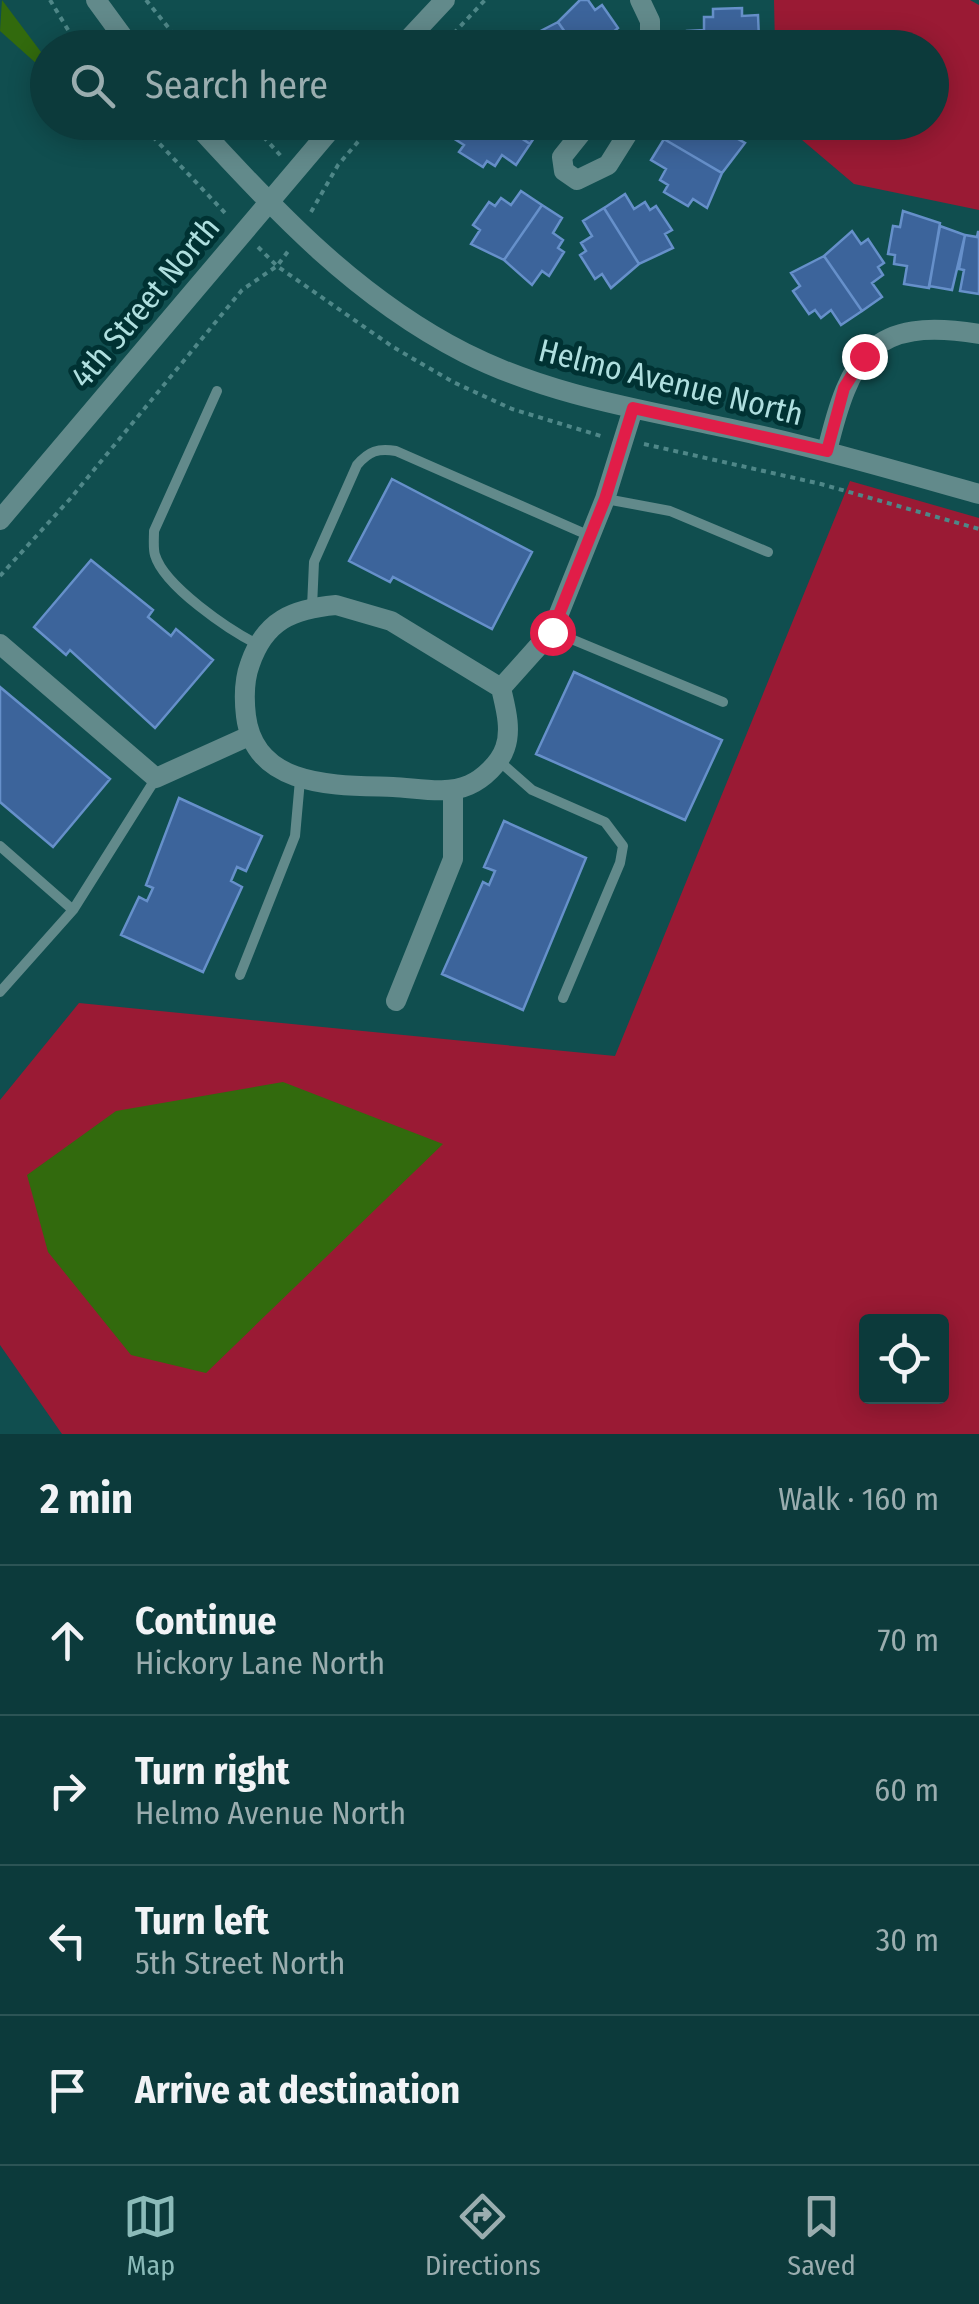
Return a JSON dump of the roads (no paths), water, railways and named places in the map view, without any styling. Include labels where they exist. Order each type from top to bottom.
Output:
[{"type":"street","points":[[96,0],[118,30]]},
{"type":"street","points":[[417,30],[445,0]]},
{"type":"street","points":[[640,0],[650,30]]},
{"type":"street","name":"Helmo Avenue North","points":[[210,140],[268,204],[366,291],[466,353],[538,384],[827,451],[979,494]]},
{"type":"street","name":"4th Street North","points":[[0,520],[322,140]]},
{"type":"street","points":[[576,140],[562,157],[564,171],[577,180],[612,161],[625,140]]},
{"type":"street","points":[[827,451],[844,388],[873,348],[918,331],[979,334]]},
{"type":"street","points":[[501,688],[552,632],[605,499],[633,408]]},
{"type":"street","points":[[336,605],[391,621],[501,688],[508,729],[506,748],[486,775],[453,790],[300,780],[264,758],[249,736],[244,697],[257,644],[287,613],[312,607],[336,605]]},
{"type":"street","points":[[0,644],[156,778],[249,736]]},
{"type":"street","points":[[396,1001],[453,859],[453,790]]},
{"type":"lane","points":[[217,391],[154,531],[154,554],[165,574],[230,630],[257,644]]},
{"type":"lane","points":[[312,607],[314,562],[357,465],[367,453],[381,448],[396,451],[591,537]]},
{"type":"lane","points":[[605,499],[670,512],[768,552]]},
{"type":"lane","points":[[552,632],[724,702]]},
{"type":"lane","points":[[498,760],[532,790],[604,822],[623,846],[620,863],[564,998]]},
{"type":"lane","points":[[0,992],[73,910],[156,778]]},
{"type":"lane","points":[[240,975],[295,836],[300,780]]},
{"type":"lane","points":[[0,846],[73,910]]}]
